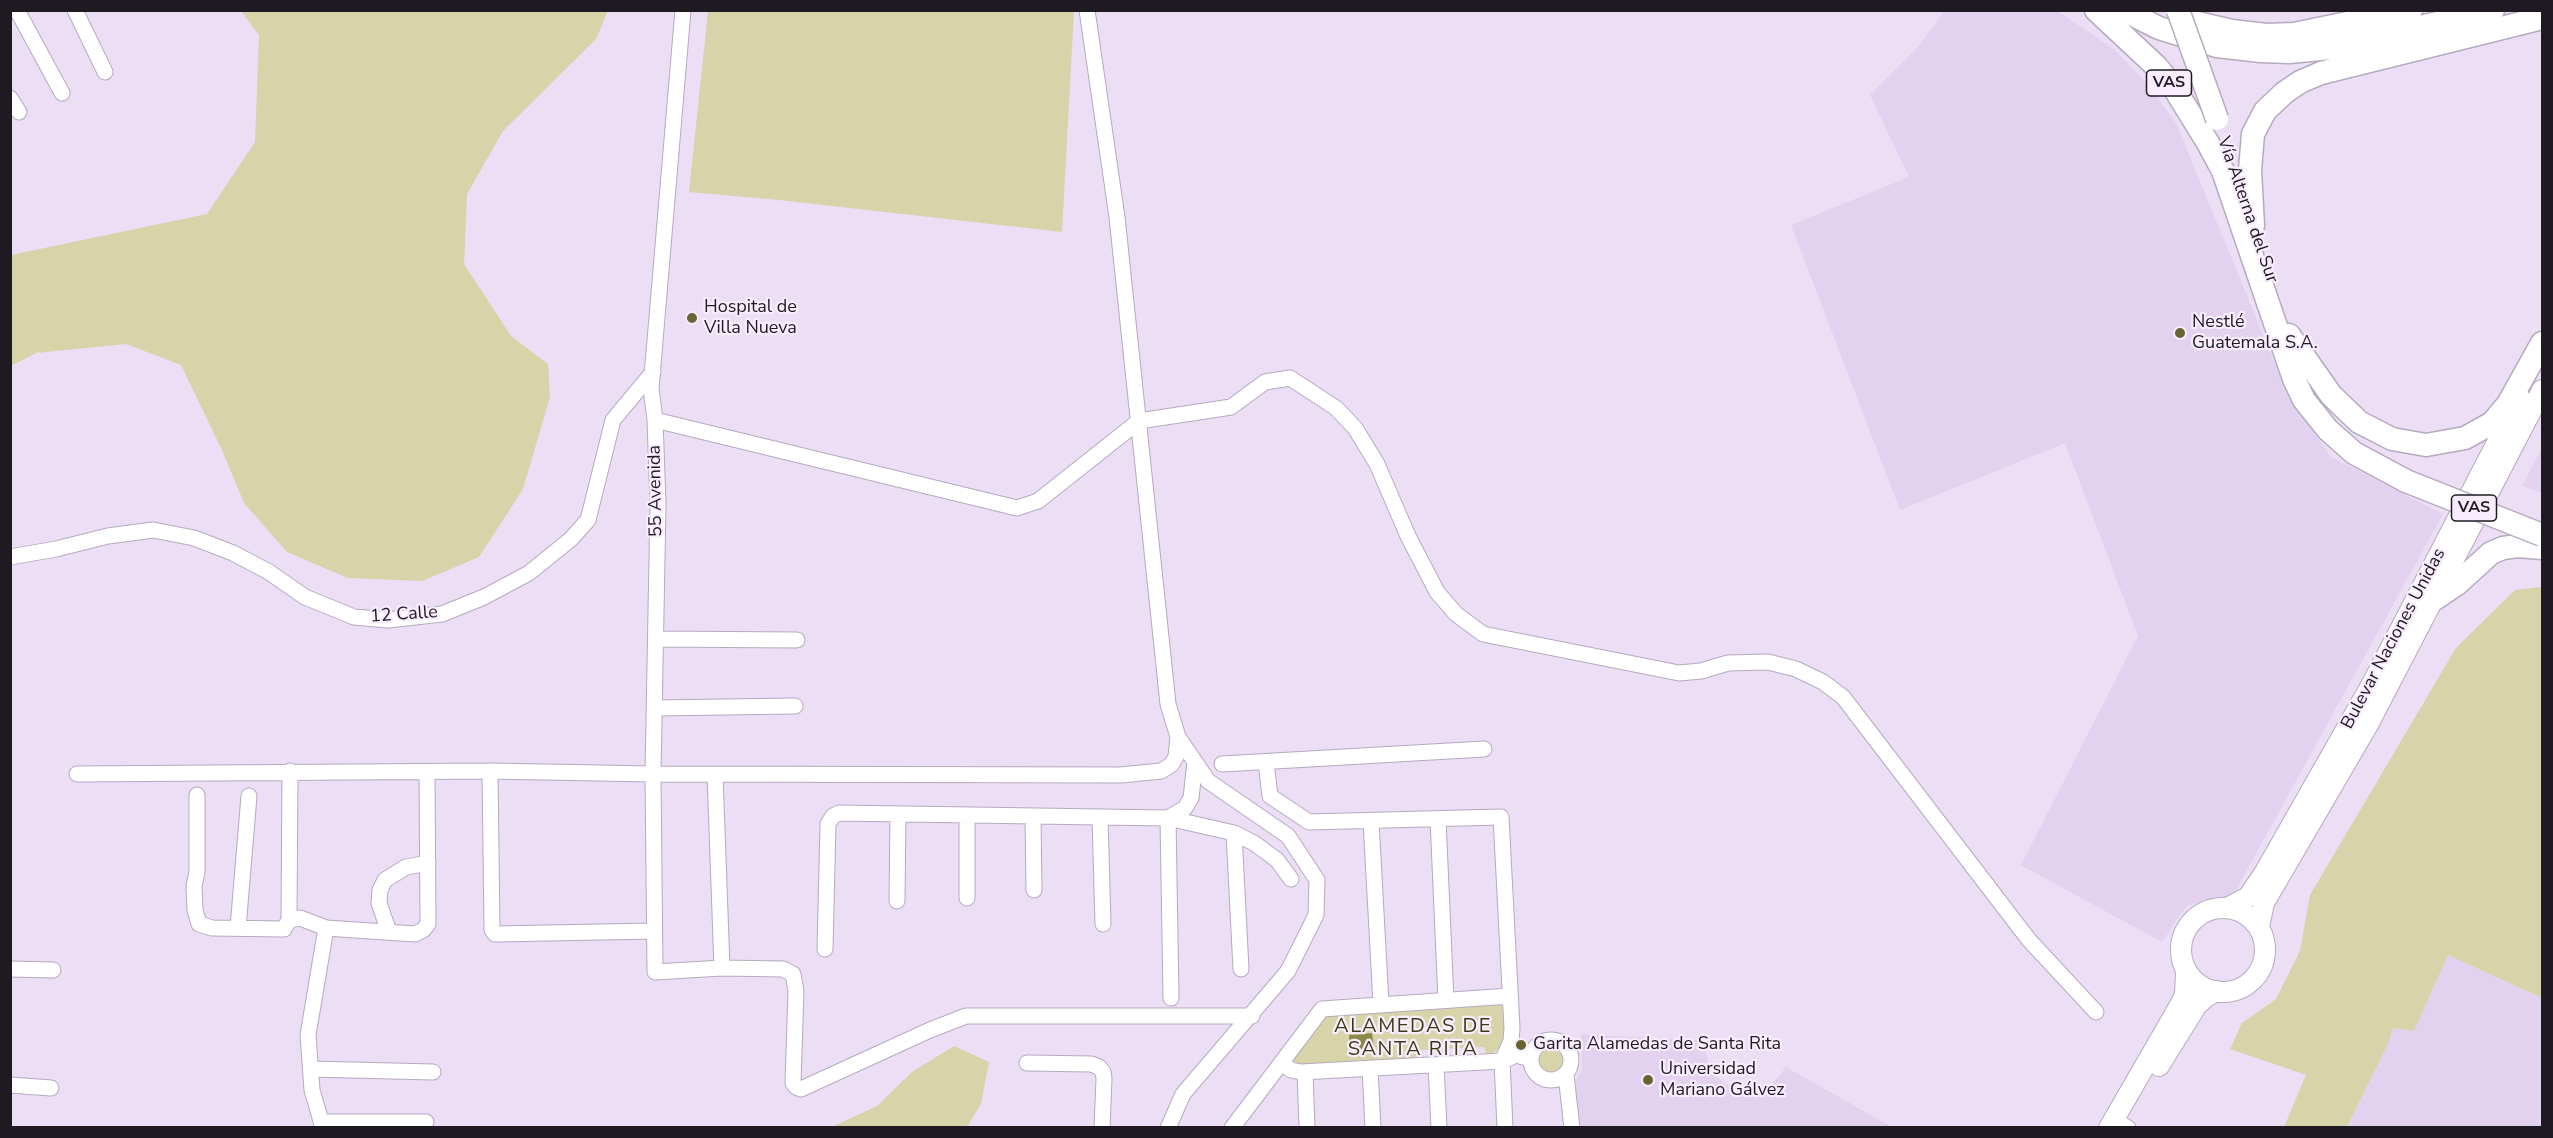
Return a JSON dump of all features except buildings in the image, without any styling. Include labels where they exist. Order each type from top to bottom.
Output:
[{"type":"highway","name":"Vía Alterna del Sur","points":[[2096,10],[2157,67],[2174,88],[2208,143],[2223,171],[2294,378],[2304,400],[2328,430],[2354,453],[2542,535]]},
{"type":"highway","points":[[2123,10],[2167,30],[2217,46],[2310,51],[2373,40],[2493,10]]},
{"type":"highway","points":[[2156,10],[2204,26],[2266,35],[2319,31],[2411,10]]},
{"type":"highway","name":"Vía Alterna del Sur","points":[[2178,10],[2289,335],[2303,373],[2323,408],[2360,444],[2408,475],[2542,522]]},
{"type":"highway","points":[[2373,40],[2419,38],[2542,17]]},
{"type":"highway","points":[[2253,226],[2250,170],[2253,134],[2265,111],[2284,93],[2300,82],[2321,74],[2542,17]]},
{"type":"highway","points":[[2289,335],[2331,395],[2359,422],[2392,439],[2426,445],[2465,438],[2492,423],[2508,405],[2542,343]]},
{"type":"highway","points":[[2435,599],[2457,584],[2491,553],[2503,548],[2518,546],[2542,548]]},
{"type":"main road","name":"Bulevar Naciones Unidas","points":[[2227,908],[2248,897],[2373,682],[2542,355]]},
{"type":"main road","name":"Bulevar Naciones Unidas","points":[[2259,927],[2264,903],[2369,723],[2542,390]]},
{"type":"main road","points":[[2227,908],[2245,914],[2259,927],[2265,945],[2265,955],[2258,972],[2252,980],[2236,990],[2217,992],[2207,996],[2197,1005],[2121,1127],[2185,995],[2186,971],[2180,951],[2185,930],[2194,919],[2206,911],[2227,908]]},
{"type":"main road","points":[[2186,971],[2200,985],[2217,992]]},
{"type":"street","points":[[17,10],[62,93]]},
{"type":"street","points":[[75,10],[105,72]]},
{"type":"street","name":"55 Avenida","points":[[683,10],[651,388],[655,420],[658,504],[653,774],[655,972],[722,968]]},
{"type":"street","points":[[1087,10],[1117,217],[1168,704],[1178,737],[1208,781],[1288,836],[1317,880],[1316,915],[1288,971],[1252,1016],[1183,1094],[1168,1128]]},
{"type":"street","points":[[10,98],[19,112]]},
{"type":"street","name":"12 Calle","points":[[10,557],[56,549],[108,536],[153,531],[194,538],[233,552],[269,572],[305,597],[354,617],[388,620],[442,614],[484,597],[529,573],[571,539],[588,520],[613,420],[654,372]]},
{"type":"street","points":[[655,420],[1017,508],[1038,501],[1139,421],[1230,407],[1265,382],[1290,378],[1336,408],[1355,428],[1377,464],[1408,536],[1437,592],[1456,614],[1483,634],[1679,673],[1701,671],[1728,663],[1767,662],[1796,669],[1822,682],[1843,697],[2029,940],[2096,1012]]},
{"type":"street","points":[[656,639],[797,640]]},
{"type":"street","points":[[655,708],[795,706]]},
{"type":"street","points":[[77,774],[490,771],[653,774],[1122,775],[1157,772],[1171,765],[1176,757],[1178,737]]},
{"type":"street","points":[[1222,764],[1484,749]]},
{"type":"street","points":[[1168,818],[1185,808],[1191,798],[1195,762]]},
{"type":"street","points":[[1266,762],[1270,796],[1304,819],[1316,823],[1501,817],[1512,1035],[1502,1061],[1505,1128]]},
{"type":"street","points":[[197,795],[197,872],[194,886],[195,910],[199,924],[212,928],[284,929],[289,920],[290,771]]},
{"type":"street","points":[[490,771],[492,930],[495,934],[654,931]]},
{"type":"street","points":[[289,920],[300,918],[326,928],[415,934],[423,930],[428,924],[427,772]]},
{"type":"street","points":[[716,774],[722,968],[783,969],[794,975],[796,991],[793,1083],[796,1088],[801,1089],[966,1016],[1252,1016]]},
{"type":"street","points":[[238,927],[249,796]]},
{"type":"street","points":[[825,949],[828,824],[833,816],[839,813],[1168,818],[1234,832],[1277,860],[1291,879]]},
{"type":"street","points":[[897,901],[898,814]]},
{"type":"street","points":[[967,815],[967,898]]},
{"type":"street","points":[[1033,816],[1034,890]]},
{"type":"street","points":[[1100,817],[1103,924]]},
{"type":"street","points":[[1168,818],[1171,998]]},
{"type":"street","points":[[1438,819],[1446,1000]]},
{"type":"street","points":[[1371,821],[1381,1004]]},
{"type":"street","points":[[1234,832],[1240,969]]},
{"type":"street","points":[[389,932],[379,903],[380,890],[385,880],[406,867],[428,863]]},
{"type":"street","points":[[326,928],[308,1035],[312,1090],[322,1125],[426,1122]]},
{"type":"street","points":[[10,969],[53,969]]},
{"type":"street","points":[[1232,1128],[1322,1008],[1510,996]]},
{"type":"street","points":[[1512,1035],[1540,1043],[1553,1040],[1569,1050],[1572,1063],[1560,1078]]},
{"type":"street","points":[[1540,1043],[1532,1053],[1531,1059],[1537,1075],[1560,1078]]},
{"type":"street","points":[[1281,1063],[1291,1070],[1305,1072],[1502,1061],[1518,1054],[1531,1059]]},
{"type":"street","points":[[1027,1063],[1091,1064],[1101,1069],[1104,1079],[1102,1128]]},
{"type":"street","points":[[1436,1065],[1439,1128]]},
{"type":"street","points":[[1370,1068],[1373,1128]]},
{"type":"street","points":[[311,1069],[434,1072]]},
{"type":"street","points":[[1305,1072],[1307,1128]]},
{"type":"street","points":[[1560,1078],[1570,1102],[1572,1128]]},
{"type":"street","points":[[10,1085],[51,1088]]},
{"type":"shaded area","points":[[241,11],[608,11],[596,39],[503,131],[467,194],[464,264],[511,336],[548,364],[550,397],[523,489],[479,557],[422,581],[348,578],[287,552],[244,503],[222,450],[181,365],[126,344],[36,353],[11,366],[11,255],[207,214],[255,142],[259,35]]},
{"type":"shaded area","points":[[708,11],[1074,11],[1062,232],[689,192]]},
{"type":"shaded area","points":[[1944,11],[2058,11],[2115,50],[2149,86],[2176,123],[2289,398],[2331,457],[2443,514],[2236,890],[2223,899],[2187,905],[2162,942],[2021,865],[2138,636],[2065,443],[1900,510],[1791,225],[1909,177],[1870,95],[1920,45]]},
{"type":"shaded area","points":[[2542,448],[2542,493],[2522,486]]},
{"type":"shaded area","points":[[2542,587],[2542,998],[2448,955],[2414,1031],[2393,1028],[2389,1042],[2347,1127],[2284,1127],[2306,1075],[2230,1049],[2242,1023],[2276,999],[2300,951],[2310,895],[2456,648],[2515,590]]},
{"type":"shaded area","points":[[2448,955],[2542,998],[2542,1127],[2347,1128],[2389,1042],[2393,1028],[2414,1030]]},
{"type":"shaded area","points":[[1500,1004],[1503,1007],[1505,1041],[1491,1055],[1486,1054],[1484,1047],[1421,1050],[1421,1055],[1417,1059],[1300,1066],[1292,1059],[1323,1015]]},
{"type":"shaded area","points":[[1372,1033],[1374,1048],[1350,1050],[1349,1035]]},
{"type":"shaded area","name":"Universidad Mariano Gálvez","points":[[1581,1034],[1707,1041],[1706,1054],[1711,1071],[1732,1087],[1752,1091],[1762,1089],[1771,1085],[1786,1067],[1892,1127],[1579,1127],[1575,1083],[1582,1068]]},
{"type":"shaded area","points":[[1552,1045],[1563,1049],[1567,1060],[1563,1071],[1552,1075],[1541,1071],[1537,1060],[1541,1049]]},
{"type":"shaded area","points":[[954,1046],[989,1062],[981,1104],[967,1127],[832,1127],[877,1106],[912,1072]]},
{"type":"place","name":"Hospital de Villa Nueva","points":[[692,318]]},
{"type":"place","name":"Nestlé Guatemala S.A.","points":[[2180,333]]},
{"type":"place","name":"Garita Alamedas de Santa Rita","points":[[1521,1045]]},
{"type":"place","name":"Universidad Mariano Gálvez","points":[[1648,1080]]},
{"type":"district","name":"ALAMEDAS DE SANTA RITA","points":[[1413,1038]]}]
